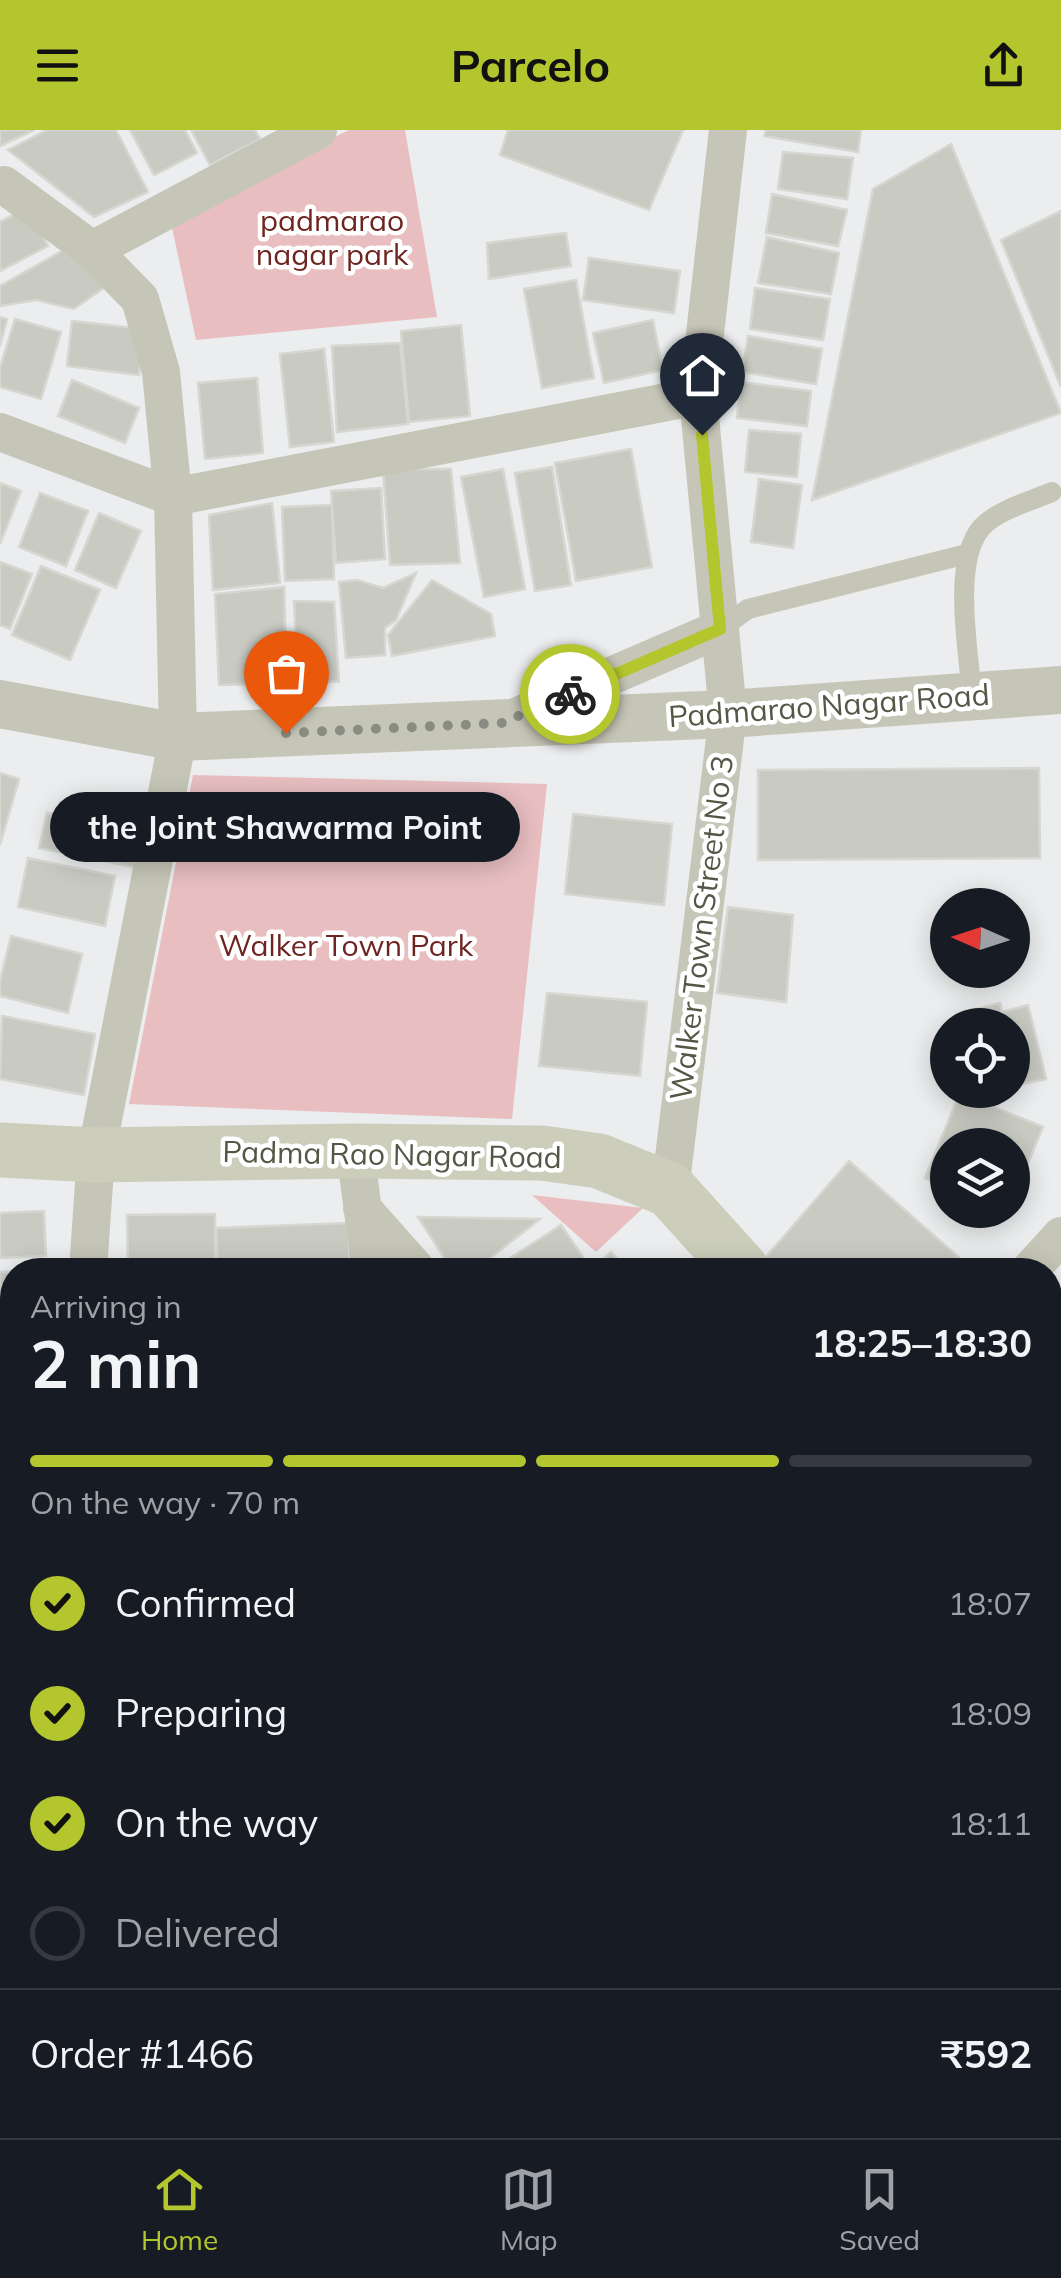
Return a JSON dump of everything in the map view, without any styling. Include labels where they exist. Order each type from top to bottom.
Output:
[{"type":"main road","name":"Padma Rao Nagar Road","points":[[0,1150],[96,1155],[542,1153],[599,1160],[670,1190],[731,1258]]},
{"type":"street","points":[[92,250],[318,130]]},
{"type":"street","name":"Walker Town Street No 3","points":[[670,1190],[728,714],[698,396],[728,130]]},
{"type":"street","points":[[4,186],[92,250],[140,299],[161,372],[173,497],[178,738],[96,1155],[89,1258]]},
{"type":"street","points":[[0,432],[173,497],[698,396]]},
{"type":"street","points":[[502,723],[720,629]]},
{"type":"street","name":"Padmarao Nagar Road","points":[[0,704],[178,738],[728,714],[1061,690]]},
{"type":"street","points":[[355,1151],[368,1258]]},
{"type":"street","points":[[362,1208],[406,1258]]},
{"type":"street","points":[[1041,1258],[1061,1236]]},
{"type":"lane","points":[[972,696],[967,554],[983,526],[1052,492]]},
{"type":"lane","points":[[720,629],[748,609],[967,554]]},
{"type":"green space","name":"padmarao nagar park","points":[[349,130],[405,130],[437,317],[196,340],[170,218]]},
{"type":"green space","name":"Walker Town Park","points":[[193,775],[547,784],[512,1119],[129,1104]]},
{"type":"green space","points":[[532,1195],[643,1208],[596,1252]]},
{"type":"building","points":[[0,130],[34,130],[0,146]]},
{"type":"building","points":[[47,130],[116,130],[148,192],[94,217],[8,150]]},
{"type":"building","points":[[130,130],[185,130],[197,153],[154,175]]},
{"type":"building","points":[[191,130],[255,130],[260,139],[210,165]]},
{"type":"building","points":[[508,130],[683,130],[649,210],[500,155]]},
{"type":"building","points":[[766,130],[861,130],[858,152],[764,136]]},
{"type":"building","points":[[951,144],[1061,413],[812,500],[873,189]]},
{"type":"building","points":[[783,152],[853,158],[847,199],[778,189]]},
{"type":"building","points":[[772,194],[847,210],[838,246],[766,233]]},
{"type":"building","points":[[28,207],[48,246],[0,271],[0,222]]},
{"type":"building","points":[[1061,211],[1061,387],[1001,240]]},
{"type":"building","points":[[566,233],[571,266],[489,279],[487,243]]},
{"type":"building","points":[[767,237],[839,253],[831,294],[758,283]]},
{"type":"building","points":[[69,247],[105,287],[74,309],[36,300],[0,306],[0,286]]},
{"type":"building","points":[[589,258],[680,271],[674,313],[583,300]]},
{"type":"building","points":[[576,280],[594,378],[542,388],[524,289]]},
{"type":"building","points":[[755,288],[830,299],[823,340],[750,329]]},
{"type":"building","points":[[0,317],[7,319],[0,346]]},
{"type":"building","points":[[15,319],[61,332],[41,399],[0,387],[0,368]]},
{"type":"building","points":[[653,320],[663,370],[604,383],[593,333]]},
{"type":"building","points":[[72,321],[144,329],[139,375],[67,366]]},
{"type":"building","points":[[461,325],[470,416],[409,422],[401,331]]},
{"type":"building","points":[[748,336],[822,349],[816,384],[742,372]]},
{"type":"building","points":[[400,343],[408,424],[337,432],[332,346]]},
{"type":"building","points":[[324,349],[334,442],[290,447],[280,354]]},
{"type":"building","points":[[257,378],[263,453],[205,459],[198,383]]},
{"type":"building","points":[[72,380],[139,408],[125,443],[58,416]]},
{"type":"building","points":[[740,382],[811,391],[807,426],[737,418]]},
{"type":"building","points":[[749,430],[801,434],[797,477],[745,472]]},
{"type":"building","points":[[631,449],[652,567],[576,581],[555,463]]},
{"type":"building","points":[[552,467],[571,585],[535,591],[515,473]]},
{"type":"building","points":[[383,469],[451,469],[460,563],[390,565]]},
{"type":"building","points":[[503,469],[525,589],[484,597],[461,477]]},
{"type":"building","points":[[759,479],[802,485],[793,548],[751,542]]},
{"type":"building","points":[[0,483],[21,491],[0,544]]},
{"type":"building","points":[[381,488],[385,559],[336,563],[331,491]]},
{"type":"building","points":[[40,493],[88,511],[66,566],[19,547]]},
{"type":"building","points":[[272,503],[280,583],[213,590],[209,515]]},
{"type":"building","points":[[332,505],[334,579],[285,581],[282,507]]},
{"type":"building","points":[[99,513],[141,531],[116,588],[75,570]]},
{"type":"building","points":[[0,562],[32,574],[10,629],[0,625]]},
{"type":"building","points":[[41,566],[100,590],[70,660],[12,635]]},
{"type":"building","points":[[416,573],[396,620],[385,628],[385,655],[346,658],[339,582],[357,580],[383,588]]},
{"type":"building","points":[[432,580],[491,614],[495,636],[392,656],[388,635]]},
{"type":"building","points":[[432,580],[491,614],[495,636],[392,656],[388,635]]},
{"type":"building","points":[[284,587],[287,683],[219,685],[215,594]]},
{"type":"building","points":[[294,601],[334,602],[339,682],[298,679]]},
{"type":"building","points":[[1039,768],[1040,858],[758,860],[758,770]]},
{"type":"building","points":[[0,773],[19,779],[0,845]]},
{"type":"building","points":[[72,800],[144,815],[134,867],[39,848],[47,813],[69,817]]},
{"type":"building","points":[[573,814],[672,824],[664,905],[565,894]]},
{"type":"building","points":[[28,858],[115,876],[105,926],[18,907]]},
{"type":"building","points":[[728,907],[793,915],[786,1002],[717,993]]},
{"type":"building","points":[[11,936],[82,954],[68,1013],[0,996]]},
{"type":"building","points":[[547,993],[647,1002],[640,1076],[539,1066]]},
{"type":"building","points":[[1030,1013],[1046,1079],[1030,1082]]},
{"type":"building","points":[[2,1016],[95,1034],[84,1095],[0,1079]]},
{"type":"building","points":[[954,1108],[997,1108],[1043,1127],[1030,1158],[1030,1128],[946,1128]]},
{"type":"building","points":[[849,1161],[960,1258],[765,1258]]},
{"type":"building","points":[[44,1211],[46,1256],[0,1258],[0,1213]]},
{"type":"building","points":[[215,1214],[215,1258],[128,1258],[127,1215]]},
{"type":"building","points":[[418,1217],[540,1219],[490,1258],[444,1258]]},
{"type":"building","points":[[348,1223],[349,1258],[217,1258],[216,1228]]},
{"type":"building","points":[[561,1225],[584,1258],[510,1258]]},
{"type":"way so far","points":[[286,733],[502,723],[570,694]]},
{"type":"place","name":"the Joint Shawarma Point","points":[[286,733]]},
{"type":"route","points":[[570,694],[720,629],[702,435]]}]
